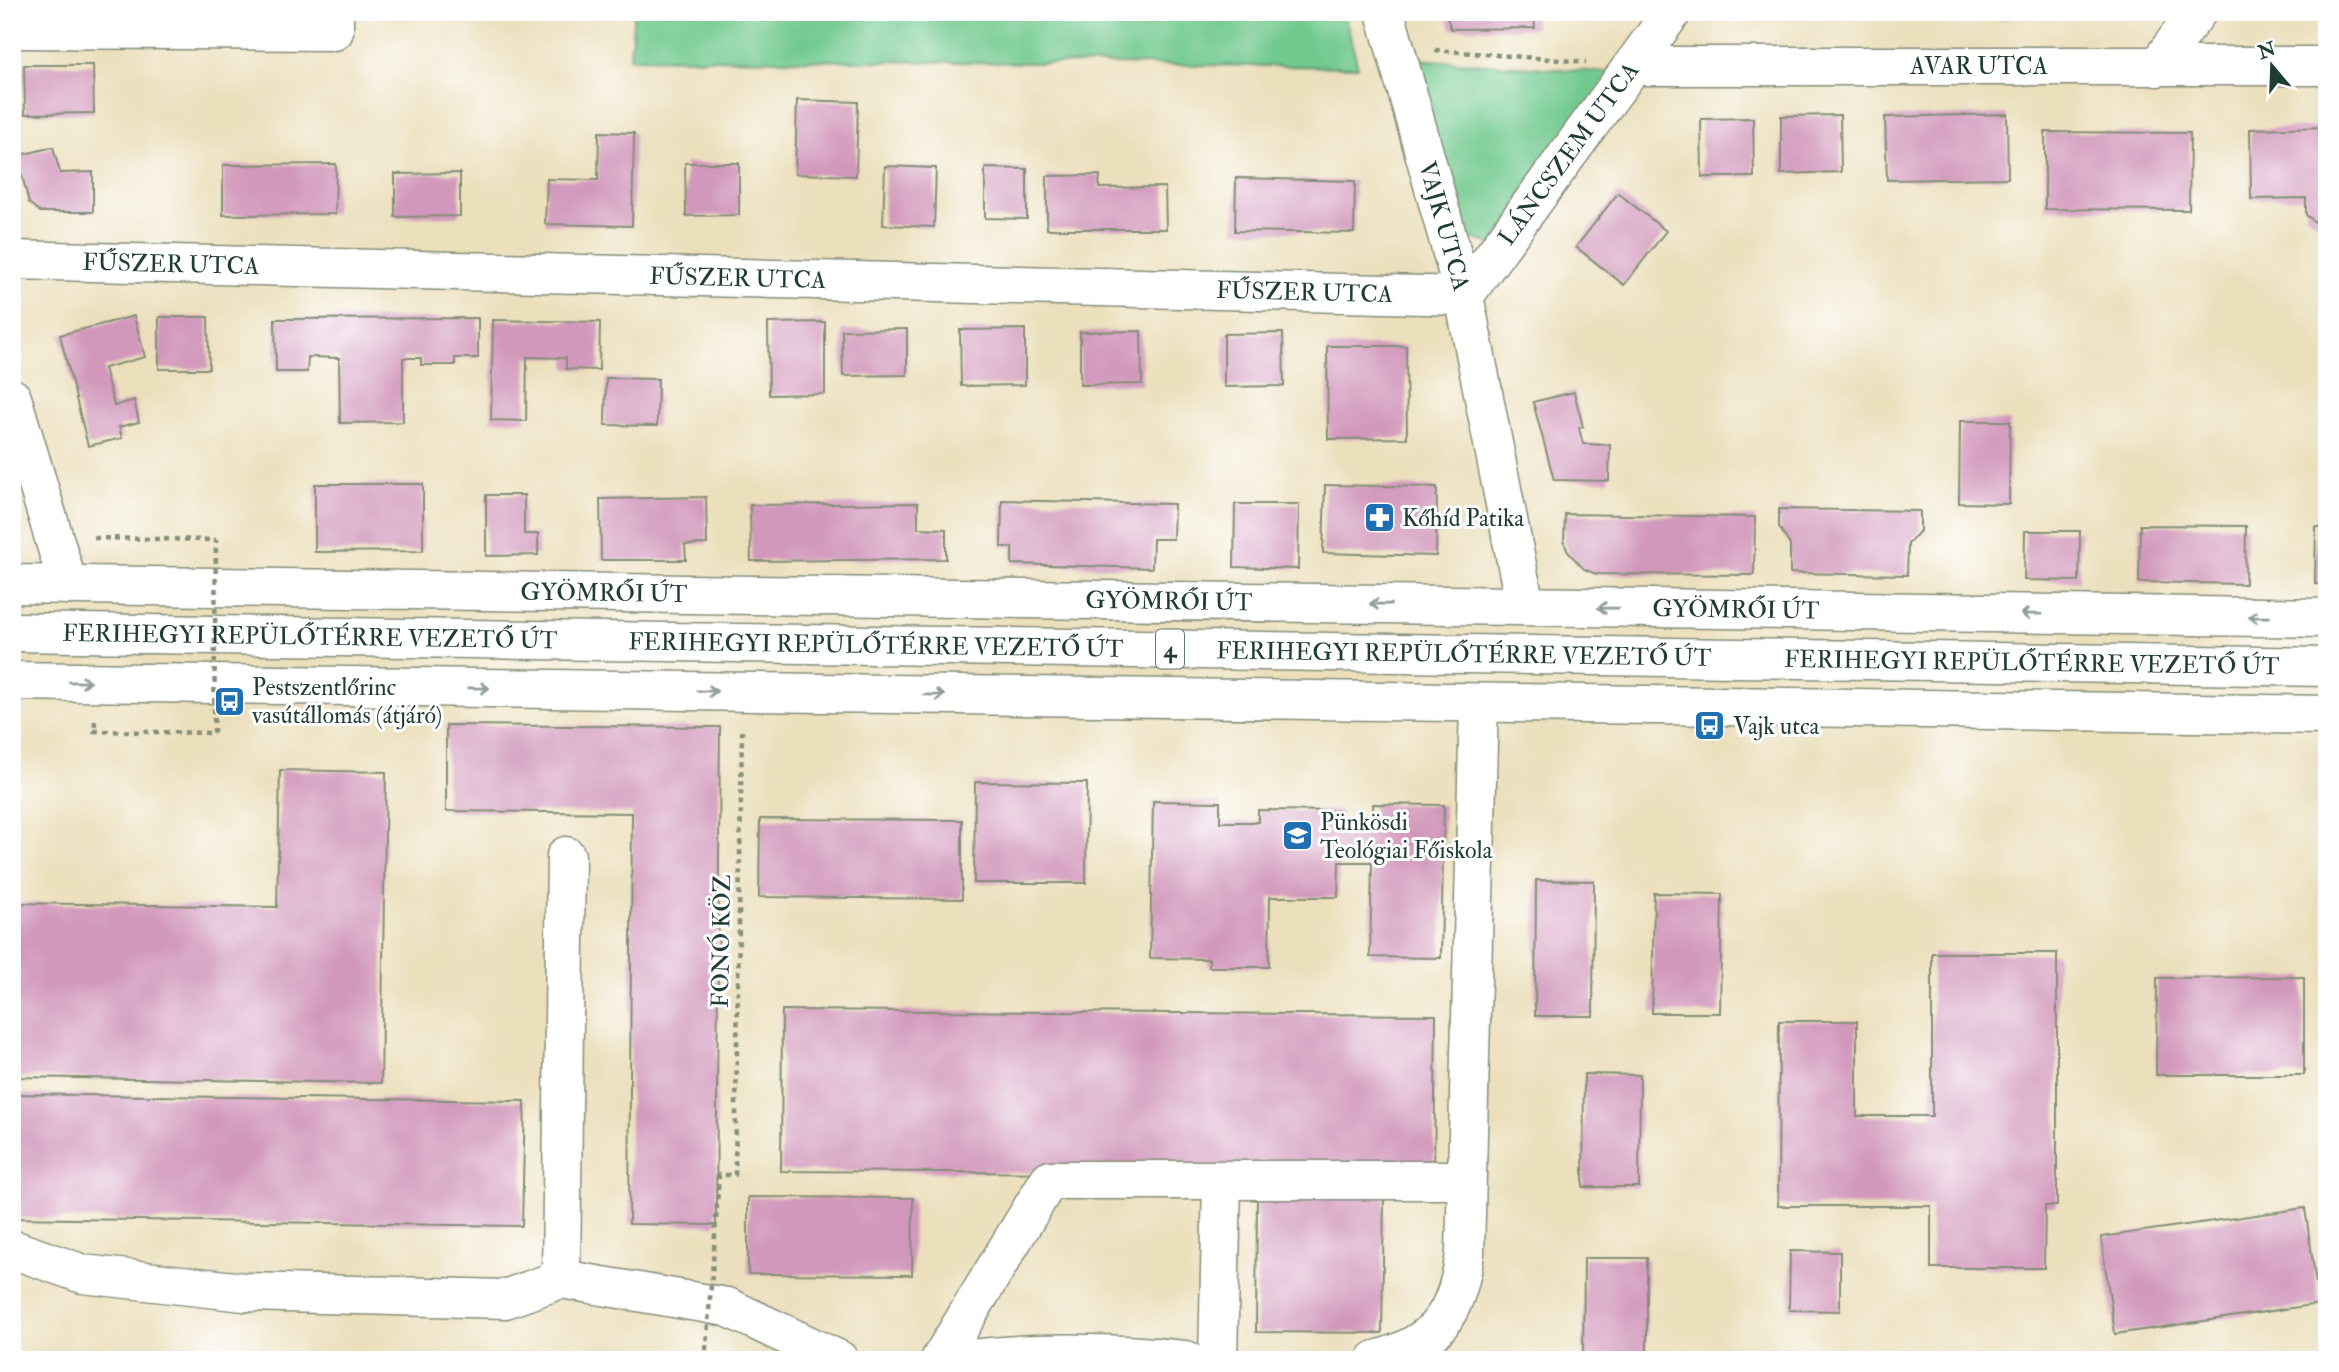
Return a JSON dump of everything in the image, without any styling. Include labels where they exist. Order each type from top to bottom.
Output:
[{"type":"street","points":[[12,29],[334,31],[334,12]]},
{"type":"street","name":"LÁNCSZEM UTCA","points":[[1464,296],[1672,12]]},
{"type":"street","points":[[2157,67],[2197,12]]},
{"type":"street","name":"VAJK UTCA","points":[[1389,29],[1464,296],[1525,606]]},
{"type":"street","name":"AVAR UTCA","points":[[1633,66],[2327,66]]},
{"type":"street","name":"FŰSZER UTCA","points":[[12,260],[1464,296]]},
{"type":"street","points":[[12,398],[68,585]]},
{"type":"street","name":"GYÖMRŐI ÚT","points":[[12,584],[2327,618]]},
{"type":"street","name":"FERIHEGYI REPÜLŐTÉRRE VEZETŐ ÚT","points":[[12,632],[2327,667]]},
{"type":"street","points":[[12,681],[2327,715]]},
{"type":"street","points":[[1376,1360],[1398,1354],[1426,1339],[1445,1320],[1457,1297],[1465,1253],[1479,703]]},
{"type":"street","points":[[561,1279],[566,856]]},
{"type":"street","points":[[940,1360],[1049,1180],[1465,1180]]},
{"type":"street","points":[[1217,1360],[1222,1181]]},
{"type":"street","points":[[12,1249],[83,1274],[244,1292],[506,1299],[561,1279],[727,1307],[839,1360]]},
{"type":"street","points":[[965,1360],[993,1356],[1156,1356],[1186,1360]]},
{"type":"path","points":[[1389,29],[1633,66]]},
{"type":"path","points":[[94,731],[214,733],[216,540],[111,538]]},
{"type":"path","name":"FONÓ KÖZ","points":[[705,1360],[719,1175],[735,1175],[743,691]]},
{"type":"green space","points":[[634,12],[1344,12],[1358,67],[630,58]]},
{"type":"green space","points":[[1414,59],[1619,73],[1492,244],[1459,235]]},
{"type":"building","points":[[437,12],[568,12],[568,16],[437,16]]},
{"type":"building","points":[[1445,12],[1534,12],[1535,28],[1451,29]]},
{"type":"building","points":[[1969,12],[2006,12],[2006,19],[1970,19]]},
{"type":"building","points":[[24,65],[93,65],[94,113],[25,114]]},
{"type":"building","points":[[797,100],[858,102],[856,176],[795,174]]},
{"type":"building","points":[[2007,114],[2008,178],[1887,180],[1885,117]]},
{"type":"building","points":[[1840,115],[1841,172],[1781,174],[1781,116]]},
{"type":"building","points":[[1753,118],[1754,177],[1702,177],[1701,119]]},
{"type":"building","points":[[2327,127],[2327,226],[2320,226],[2306,215],[2306,198],[2251,199],[2250,129]]},
{"type":"building","points":[[599,132],[634,133],[632,226],[545,224],[547,179],[598,180]]},
{"type":"building","points":[[2045,132],[2190,133],[2189,210],[2045,209]]},
{"type":"building","points":[[53,147],[60,173],[93,172],[93,212],[40,212],[29,203],[17,156]]},
{"type":"building","points":[[685,163],[739,163],[739,215],[686,216]]},
{"type":"building","points":[[336,164],[335,214],[223,215],[223,165]]},
{"type":"building","points":[[885,166],[936,168],[934,227],[883,225]]},
{"type":"building","points":[[985,168],[1027,169],[1027,219],[985,218]]},
{"type":"building","points":[[460,173],[460,216],[395,217],[395,174]]},
{"type":"building","points":[[1100,175],[1099,188],[1165,187],[1166,229],[1047,229],[1047,176]]},
{"type":"building","points":[[1236,178],[1355,181],[1354,233],[1235,231]]},
{"type":"building","points":[[1618,193],[1666,231],[1624,285],[1576,247]]},
{"type":"building","points":[[134,316],[145,357],[104,368],[114,406],[134,400],[139,422],[119,427],[122,438],[88,446],[60,335]]},
{"type":"building","points":[[159,317],[208,317],[209,369],[159,369]]},
{"type":"building","points":[[478,318],[478,358],[455,358],[455,365],[421,365],[421,358],[403,358],[403,422],[340,423],[339,358],[308,357],[307,372],[276,372],[275,319]]},
{"type":"building","points":[[493,320],[600,322],[599,370],[566,369],[566,358],[527,357],[526,421],[491,420]]},
{"type":"building","points":[[825,322],[825,394],[769,395],[768,323]]},
{"type":"building","points":[[907,329],[907,375],[843,376],[842,330]]},
{"type":"building","points":[[1025,329],[1025,385],[961,386],[960,330]]},
{"type":"building","points":[[1141,331],[1142,384],[1080,385],[1080,332]]},
{"type":"building","points":[[1283,333],[1284,386],[1224,387],[1224,334]]},
{"type":"building","points":[[1327,346],[1406,346],[1407,438],[1328,439]]},
{"type":"building","points":[[606,378],[658,379],[657,426],[605,425]]},
{"type":"building","points":[[1574,392],[1583,427],[1579,428],[1583,444],[1610,445],[1609,481],[1554,480],[1533,402]]},
{"type":"building","points":[[1960,421],[2010,421],[2009,504],[1959,503]]},
{"type":"building","points":[[315,484],[423,484],[423,551],[315,552]]},
{"type":"building","points":[[1325,485],[1437,487],[1436,556],[1323,553]]},
{"type":"building","points":[[486,495],[524,495],[524,534],[538,534],[538,555],[486,556]]},
{"type":"building","points":[[706,497],[707,544],[685,545],[686,560],[601,560],[600,499]]},
{"type":"building","points":[[1002,500],[1174,504],[1173,539],[1153,539],[1152,568],[1012,564],[1012,547],[1001,547]]},
{"type":"building","points":[[918,503],[918,528],[946,529],[946,559],[751,561],[750,505]]},
{"type":"building","points":[[1235,504],[1299,504],[1298,569],[1234,567]]},
{"type":"building","points":[[1779,509],[1920,511],[1920,531],[1908,544],[1907,575],[1790,573],[1790,545],[1779,527]]},
{"type":"building","points":[[1565,514],[1755,517],[1754,575],[1596,574],[1584,569],[1568,552],[1564,542]]},
{"type":"building","points":[[2140,525],[2246,526],[2245,584],[2139,582]]},
{"type":"building","points":[[2316,527],[2327,527],[2327,584],[2315,584]]},
{"type":"building","points":[[2025,531],[2080,531],[2079,581],[2024,580]]},
{"type":"building","points":[[446,725],[720,727],[716,1225],[629,1224],[632,813],[446,811]]},
{"type":"building","points":[[280,770],[386,772],[381,1083],[14,1077],[17,903],[277,907]]},
{"type":"building","points":[[975,782],[1087,783],[1086,883],[974,883]]},
{"type":"building","points":[[1153,801],[1220,802],[1220,822],[1258,822],[1258,810],[1340,811],[1340,822],[1373,822],[1373,804],[1444,805],[1441,958],[1370,957],[1372,862],[1339,862],[1338,897],[1270,897],[1269,967],[1209,967],[1209,959],[1150,958]]},
{"type":"building","points":[[760,819],[962,820],[962,899],[759,897]]},
{"type":"building","points":[[1536,880],[1594,881],[1593,1016],[1535,1016]]},
{"type":"building","points":[[1654,893],[1722,894],[1720,1013],[1652,1013]]},
{"type":"building","points":[[1932,953],[2057,953],[2057,1206],[2045,1206],[2044,1268],[1931,1268],[1931,1206],[1778,1206],[1779,1021],[1857,1021],[1857,1116],[1932,1116]]},
{"type":"building","points":[[2304,977],[2304,1075],[2156,1075],[2157,978]]},
{"type":"building","points":[[782,1010],[1436,1015],[1434,1175],[781,1171]]},
{"type":"building","points":[[1584,1074],[1640,1075],[1639,1187],[1583,1187]]},
{"type":"building","points":[[12,1094],[525,1101],[522,1226],[12,1218]]},
{"type":"building","points":[[1257,1195],[1384,1195],[1382,1333],[1256,1332]]},
{"type":"building","points":[[748,1197],[913,1198],[912,1275],[748,1274]]},
{"type":"building","points":[[2305,1208],[2319,1304],[2115,1334],[2101,1237]]},
{"type":"building","points":[[1790,1251],[1840,1252],[1840,1311],[1789,1310]]},
{"type":"building","points":[[1584,1258],[1647,1258],[1647,1360],[1583,1360]]},
{"type":"place","name":"Kőhíd Patika","points":[[1379,518]]},
{"type":"place","name":"Pestszentlőrinc vasútállomás (átjáró)","points":[[229,701]]},
{"type":"place","name":"Vajk utca","points":[[1710,726]]},
{"type":"place","name":"Pünkösdi Teológiai Főiskola","points":[[1297,836]]}]
